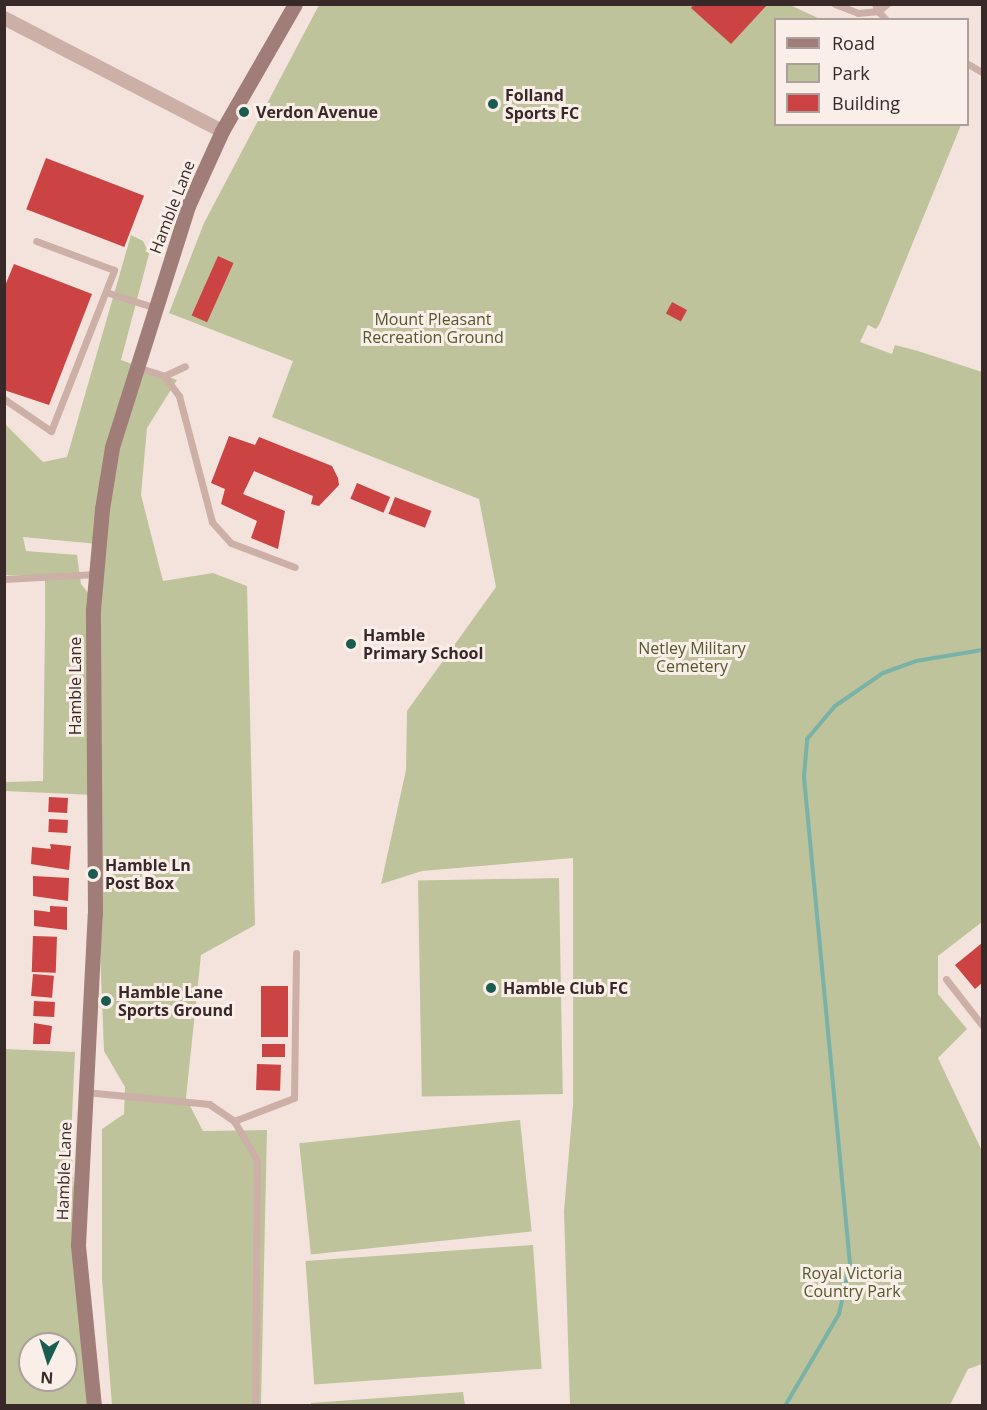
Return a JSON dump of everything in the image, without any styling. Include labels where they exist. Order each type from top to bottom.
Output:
[{"type":"main road","name":"Hamble Lane","points":[[94,1406],[78,1245],[95,914],[96,574],[112,447],[188,206],[222,131],[295,4]]},
{"type":"street","points":[[4,18],[222,131]]},
{"type":"lane","points":[[835,4],[858,13],[886,4]]},
{"type":"lane","points":[[4,399],[51,431],[114,270],[36,241]]},
{"type":"lane","points":[[106,292],[156,308]]},
{"type":"lane","points":[[164,376],[185,366]]},
{"type":"lane","points":[[137,367],[164,376],[179,396],[212,522],[231,543],[295,567]]},
{"type":"lane","points":[[4,579],[96,574]]},
{"type":"lane","points":[[234,1121],[294,1098],[296,953]]},
{"type":"lane","points":[[946,979],[982,1024]]},
{"type":"lane","points":[[85,1092],[209,1104],[234,1121],[257,1160],[255,1406]]},
{"type":"green space","points":[[319,5],[790,5],[818,18],[774,18],[774,126],[961,126],[880,323],[876,329],[868,325],[860,342],[892,354],[895,345],[982,372],[982,922],[938,956],[938,994],[967,1029],[938,1058],[982,1151],[982,1364],[968,1369],[950,1405],[570,1405],[564,1211],[573,1105],[573,858],[422,871],[381,884],[406,770],[407,711],[496,587],[479,499],[272,417],[293,361],[169,313],[204,223]]},
{"type":"green space","points":[[131,235],[143,241],[149,254],[121,360],[177,380],[147,428],[141,495],[163,581],[213,573],[247,586],[255,925],[201,955],[186,1098],[203,1131],[267,1130],[261,1405],[112,1405],[102,1279],[102,1129],[124,1114],[125,1087],[104,1051],[94,795],[5,791],[5,782],[43,781],[45,576],[5,575],[4,423],[43,462],[67,457]],"holes":[[[23,537],[98,544],[89,594],[81,584],[77,555],[26,551]]]},
{"type":"green space","name":"Hamble Club FC","points":[[559,878],[563,1094],[422,1096],[418,880]]},
{"type":"green space","points":[[5,1049],[75,1052],[71,1139],[87,1405],[5,1406]]},
{"type":"green space","points":[[520,1120],[532,1231],[311,1255],[299,1143]]},
{"type":"green space","points":[[533,1245],[542,1369],[314,1385],[306,1261]]},
{"type":"green space","points":[[463,1392],[465,1405],[311,1405],[311,1403]]},
{"type":"building","points":[[694,4],[768,4],[731,44],[691,8]]},
{"type":"building","points":[[46,158],[144,196],[124,247],[26,209]]},
{"type":"building","points":[[218,256],[234,263],[207,322],[192,315]]},
{"type":"building","points":[[14,264],[92,294],[49,405],[4,390],[4,288]]},
{"type":"building","points":[[672,302],[687,310],[681,321],[666,313]]},
{"type":"building","points":[[229,436],[255,445],[259,437],[332,466],[338,478],[339,485],[319,506],[311,504],[313,496],[254,471],[243,494],[285,511],[278,549],[251,538],[257,521],[221,504],[225,489],[211,483]]},
{"type":"building","points":[[357,483],[390,497],[383,513],[350,499]]},
{"type":"building","points":[[395,497],[431,511],[425,528],[389,514]]},
{"type":"building","points":[[49,797],[68,798],[67,813],[48,812]]},
{"type":"building","points":[[49,819],[68,820],[67,833],[48,832]]},
{"type":"building","points":[[50,844],[71,846],[69,870],[31,864],[32,847],[51,849]]},
{"type":"building","points":[[33,876],[69,878],[68,901],[33,896]]},
{"type":"building","points":[[50,906],[67,907],[67,930],[34,926],[34,910],[50,912]]},
{"type":"building","points":[[33,936],[57,937],[56,973],[32,972]]},
{"type":"building","points":[[982,943],[982,983],[975,989],[955,965]]},
{"type":"building","points":[[33,974],[54,976],[52,998],[31,996]]},
{"type":"building","points":[[261,986],[288,986],[288,1037],[261,1037]]},
{"type":"building","points":[[34,1001],[55,1002],[54,1017],[33,1016]]},
{"type":"building","points":[[34,1023],[52,1026],[50,1044],[33,1044]]},
{"type":"building","points":[[262,1044],[285,1044],[285,1057],[262,1057]]},
{"type":"building","points":[[257,1064],[281,1065],[280,1091],[256,1090]]},
{"type":"waterway","points":[[785,1406],[839,1314],[850,1264],[804,776],[807,739],[835,706],[883,673],[916,661],[982,650]]},
{"type":"place","name":"Folland Sports FC","points":[[493,104]]},
{"type":"place","name":"Verdon Avenue","points":[[244,112]]},
{"type":"place","name":"Hamble Primary School","points":[[351,644]]},
{"type":"place","name":"Hamble Ln Post Box","points":[[93,874]]},
{"type":"place","name":"Hamble Club FC","points":[[491,988]]},
{"type":"place","name":"Hamble Lane Sports Ground","points":[[106,1001]]},
{"type":"park label","name":"Mount Pleasant Recreation Ground","points":[[433,328]]},
{"type":"park label","name":"Netley Military Cemetery","points":[[692,657]]},
{"type":"park label","name":"Royal Victoria Country Park","points":[[852,1282]]}]
